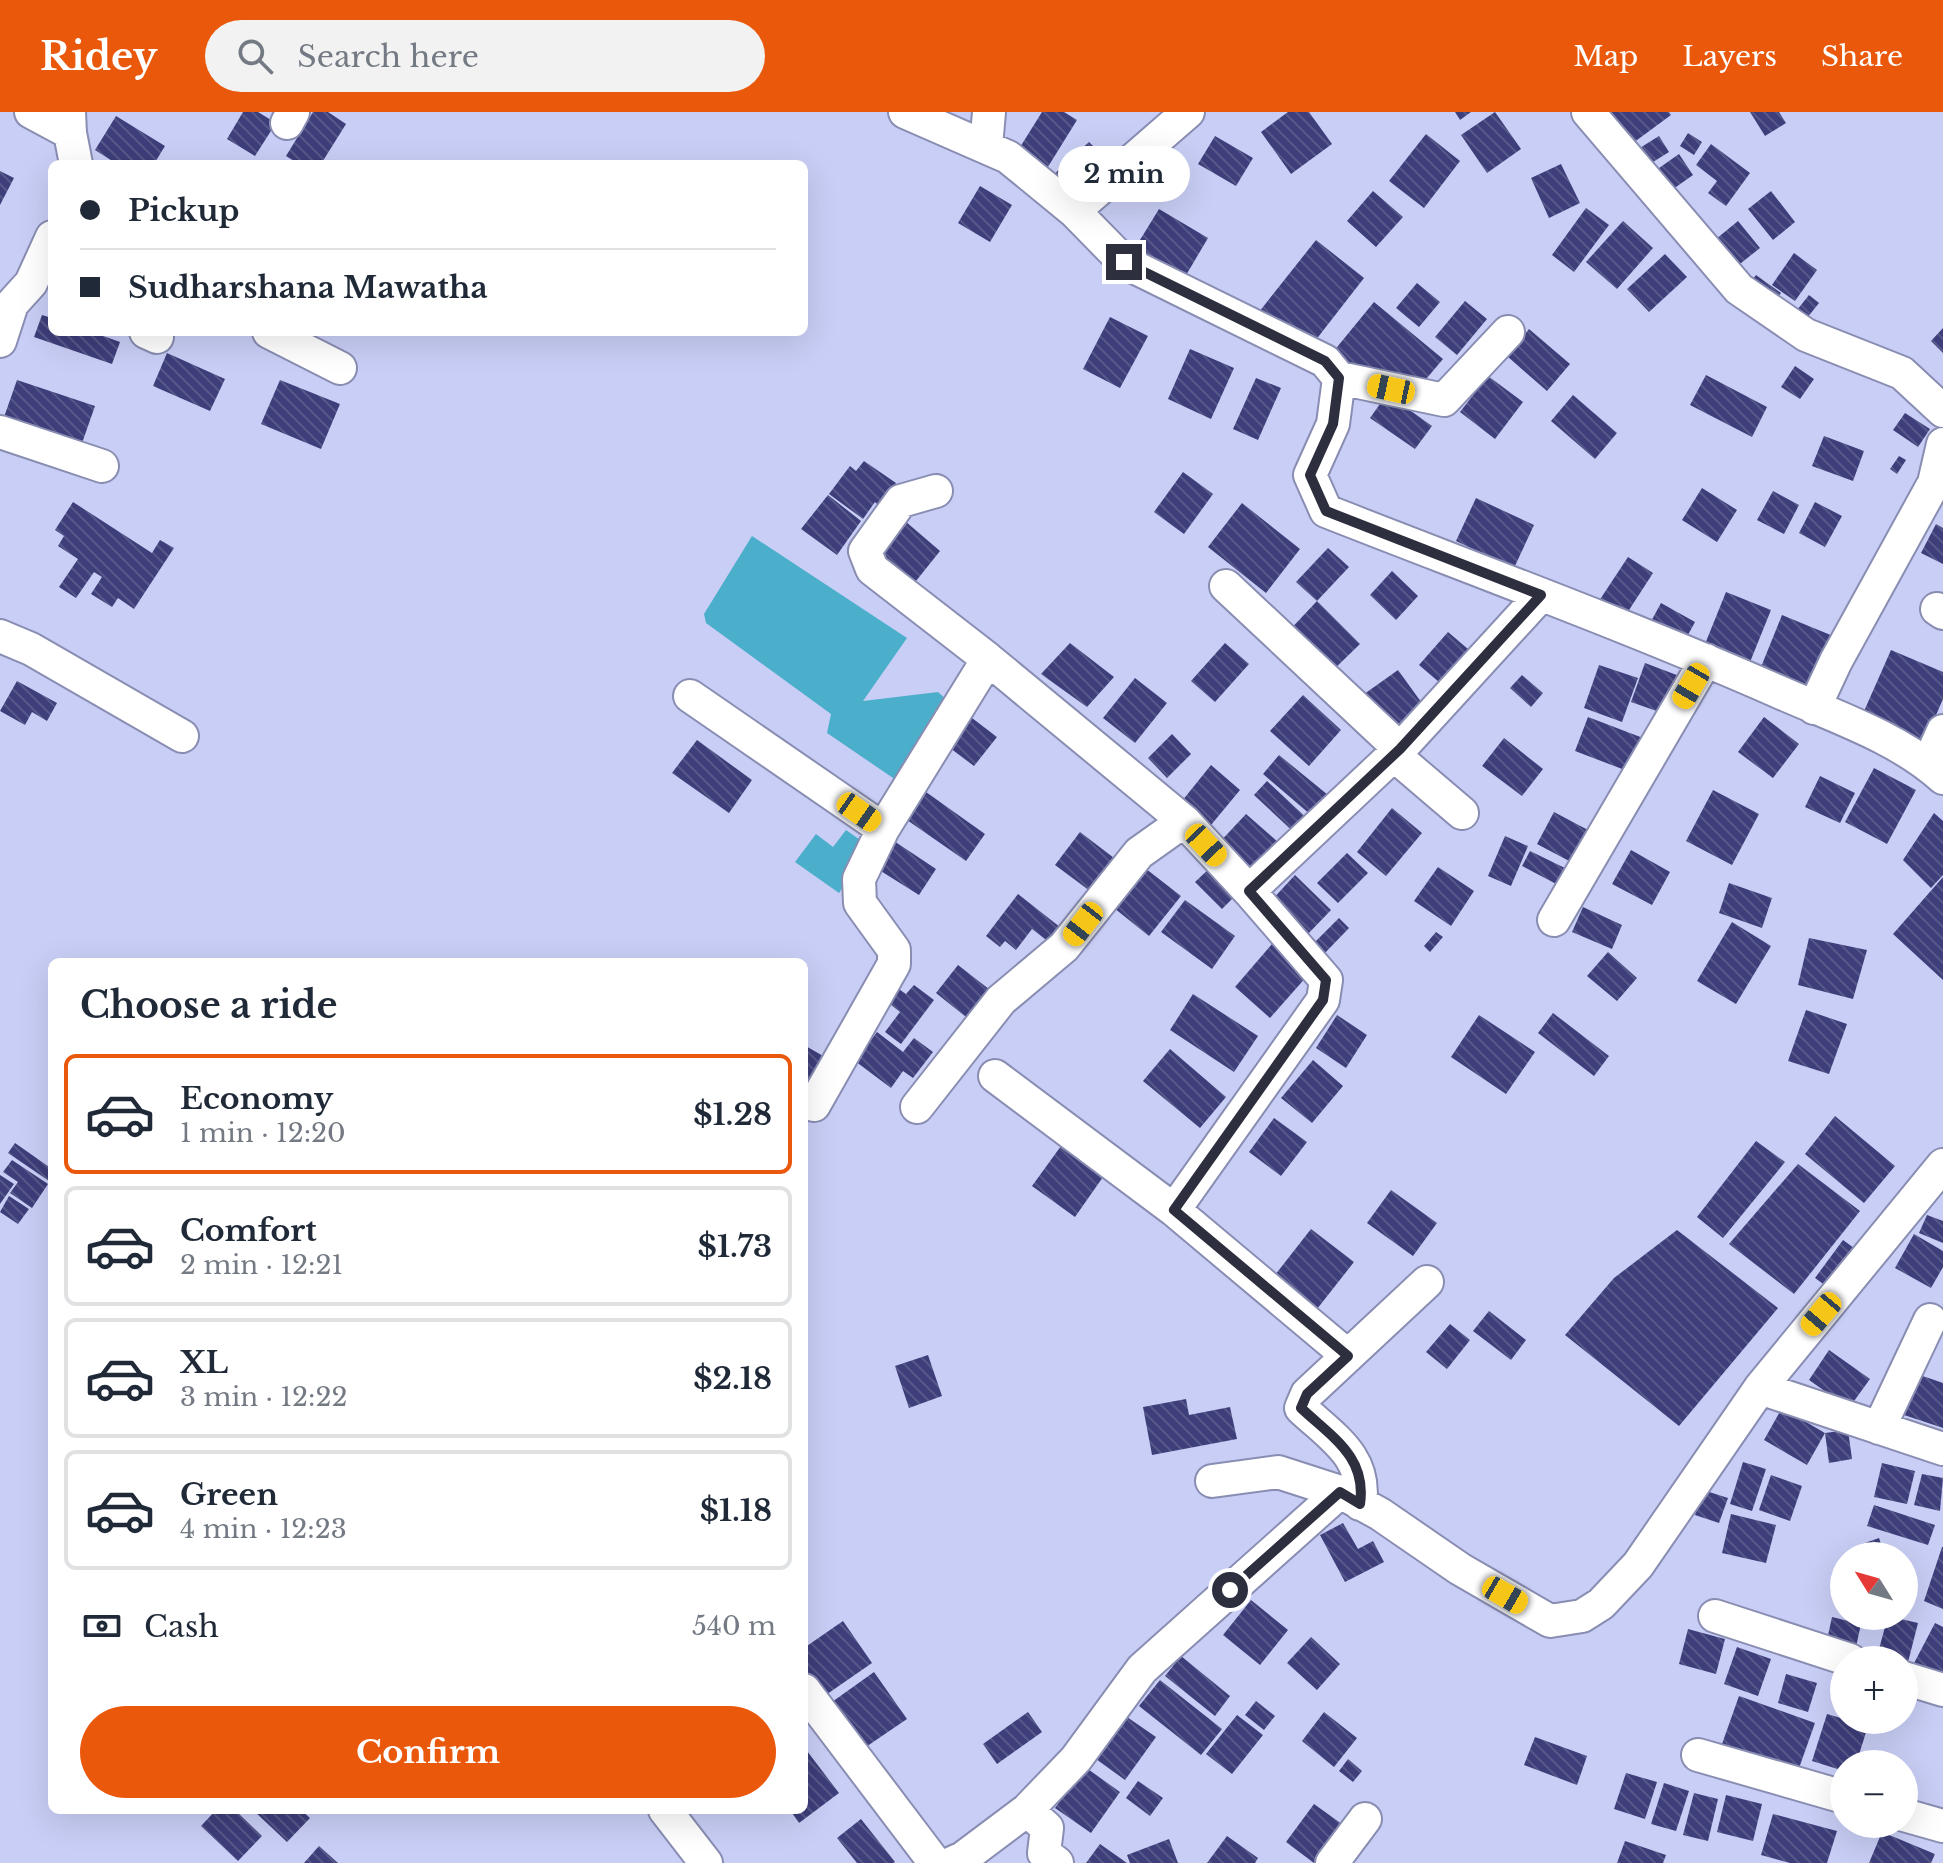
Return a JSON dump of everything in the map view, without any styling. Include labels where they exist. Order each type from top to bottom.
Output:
[{"type":"street","points":[[31,112],[72,136]]},
{"type":"street","points":[[905,112],[1008,157],[1074,211],[1124,262],[1325,361],[1339,378],[1444,400],[1508,332]]},
{"type":"street","points":[[986,146],[989,112]]},
{"type":"street","points":[[1074,211],[1188,112]]},
{"type":"street","points":[[1588,112],[1739,289],[1806,335],[1902,373],[1943,411]]},
{"type":"street","points":[[0,341],[48,245]]},
{"type":"street","points":[[277,336],[340,368]]},
{"type":"street","points":[[1339,378],[1333,424],[1310,475],[1326,511],[1706,660],[1883,738],[1935,771],[1943,731]]},
{"type":"street","points":[[0,432],[102,466]]},
{"type":"street","points":[[1814,708],[1836,661],[1934,483],[1943,444]]},
{"type":"street","points":[[936,491],[901,501],[865,551],[872,569],[988,659],[1184,821],[1326,980],[1323,1000],[1174,1210]]},
{"type":"street","points":[[1226,586],[1462,813]]},
{"type":"street","points":[[1249,891],[1397,752],[1541,595]]},
{"type":"street","points":[[0,636],[31,649],[182,736]]},
{"type":"street","points":[[814,1105],[894,964],[894,950],[860,903],[859,879],[883,829],[988,659]]},
{"type":"street","points":[[1554,920],[1706,660]]},
{"type":"street","points":[[690,696],[883,829]]},
{"type":"street","points":[[917,1107],[1001,1000],[1064,947],[1139,853],[1184,821]]},
{"type":"street","points":[[995,1076],[1174,1210],[1348,1356]]},
{"type":"street","points":[[1212,1481],[1278,1472],[1350,1498],[1380,1514],[1460,1569],[1550,1621],[1582,1616],[1601,1604],[1638,1565],[1760,1388],[1943,1165]]},
{"type":"street","points":[[952,1863],[1027,1810],[1076,1759],[1142,1669],[1363,1486],[1352,1456],[1301,1408],[1307,1394],[1427,1282]]},
{"type":"street","points":[[1879,1428],[1930,1320]]},
{"type":"street","points":[[1760,1388],[1943,1449]]},
{"type":"street","points":[[1715,1616],[1830,1653]]},
{"type":"street","points":[[1918,1682],[1943,1690]]},
{"type":"street","points":[[808,1695],[935,1863]]},
{"type":"street","points":[[1698,1755],[1830,1793]]},
{"type":"street","points":[[1027,1810],[1047,1828],[1044,1853],[1057,1863]]},
{"type":"street","points":[[668,1814],[706,1863]]},
{"type":"street","points":[[1332,1863],[1365,1819]]},
{"type":"street","points":[[1918,1819],[1943,1826]]},
{"type":"water","points":[[752,536],[907,638],[863,701],[938,692],[947,700],[896,780],[827,733],[831,714],[706,623],[704,614]]},
{"type":"water","points":[[846,830],[870,847],[839,893],[795,862],[816,834],[833,847]]},
{"type":"building","points":[[243,112],[258,112],[276,123],[255,156],[227,139]]},
{"type":"building","points":[[313,112],[328,112],[346,124],[324,160],[292,160],[286,156]]},
{"type":"building","points":[[1042,112],[1064,112],[1077,120],[1046,170],[1017,152]]},
{"type":"building","points":[[1288,112],[1309,112],[1332,144],[1291,174],[1261,132]]},
{"type":"building","points":[[1455,112],[1471,112],[1460,120]]},
{"type":"building","points":[[1495,112],[1521,149],[1487,173],[1461,135]]},
{"type":"building","points":[[1611,112],[1669,112],[1671,115],[1633,143]]},
{"type":"building","points":[[1750,112],[1779,112],[1786,123],[1765,136]]},
{"type":"building","points":[[116,116],[165,146],[156,160],[111,160],[95,150]]},
{"type":"building","points":[[1688,133],[1702,142],[1694,155],[1680,146]]},
{"type":"building","points":[[1426,134],[1460,161],[1424,208],[1389,181]]},
{"type":"building","points":[[1215,136],[1253,158],[1236,186],[1198,164]]},
{"type":"building","points":[[1659,136],[1669,152],[1645,167],[1635,151]]},
{"type":"building","points":[[1089,142],[1111,164],[1071,201],[1050,178]]},
{"type":"building","points":[[1711,144],[1750,173],[1726,206],[1708,193],[1717,181],[1696,165]]},
{"type":"building","points":[[1679,154],[1693,175],[1666,194],[1652,173]]},
{"type":"building","points":[[1561,164],[1580,203],[1549,218],[1531,178]]},
{"type":"building","points":[[0,171],[14,178],[0,205]]},
{"type":"building","points":[[980,186],[1012,205],[990,242],[958,223]]},
{"type":"building","points":[[1373,191],[1403,217],[1376,247],[1347,221]]},
{"type":"building","points":[[1771,191],[1795,222],[1773,240],[1748,209]]},
{"type":"building","points":[[1586,208],[1609,225],[1574,272],[1552,255]]},
{"type":"building","points":[[1159,209],[1208,238],[1182,282],[1132,253]]},
{"type":"building","points":[[1623,221],[1653,248],[1617,289],[1586,262]]},
{"type":"building","points":[[1738,221],[1760,248],[1731,271],[1710,244]]},
{"type":"building","points":[[1316,240],[1364,278],[1308,350],[1259,312]]},
{"type":"building","points":[[1794,253],[1817,270],[1795,301],[1772,285]]},
{"type":"building","points":[[1665,254],[1687,277],[1649,312],[1627,289]]},
{"type":"building","points":[[1756,275],[1781,293],[1772,305],[1747,287]]},
{"type":"building","points":[[1417,283],[1440,302],[1419,327],[1396,308]]},
{"type":"building","points":[[1809,295],[1819,303],[1803,323],[1793,315]]},
{"type":"building","points":[[1465,301],[1487,319],[1457,355],[1435,337]]},
{"type":"building","points":[[1374,302],[1443,359],[1416,391],[1355,372],[1333,352]]},
{"type":"building","points":[[42,315],[48,317],[48,336],[103,336],[120,342],[112,364],[34,337]]},
{"type":"building","points":[[1110,317],[1148,336],[1120,388],[1083,369]]},
{"type":"building","points":[[1943,328],[1943,353],[1931,341]]},
{"type":"building","points":[[1529,329],[1570,364],[1547,391],[1507,356]]},
{"type":"building","points":[[1190,349],[1234,368],[1211,419],[1168,399]]},
{"type":"building","points":[[167,353],[225,379],[210,411],[153,386]]},
{"type":"building","points":[[1795,366],[1814,379],[1800,399],[1781,387]]},
{"type":"building","points":[[1706,375],[1767,407],[1752,437],[1690,405]]},
{"type":"building","points":[[1488,376],[1523,402],[1495,439],[1460,412]]},
{"type":"building","points":[[1256,378],[1281,388],[1258,440],[1233,429]]},
{"type":"building","points":[[17,380],[95,406],[81,446],[3,420]]},
{"type":"building","points":[[280,380],[340,404],[321,449],[261,424]]},
{"type":"building","points":[[1387,394],[1432,426],[1415,449],[1370,418]]},
{"type":"building","points":[[1573,395],[1617,433],[1595,459],[1551,421]]},
{"type":"building","points":[[1905,413],[1930,429],[1918,447],[1893,430]]},
{"type":"building","points":[[1824,436],[1864,451],[1853,481],[1812,466]]},
{"type":"building","points":[[1899,456],[1906,460],[1897,474],[1890,469]]},
{"type":"building","points":[[864,461],[896,483],[879,506],[875,502],[863,519],[829,494],[850,466],[856,471]]},
{"type":"building","points":[[1183,472],[1213,494],[1184,534],[1154,512]]},
{"type":"building","points":[[1702,488],[1737,510],[1717,542],[1682,520]]},
{"type":"building","points":[[1773,491],[1799,505],[1784,534],[1757,520]]},
{"type":"building","points":[[828,495],[861,521],[837,555],[801,529]]},
{"type":"building","points":[[1476,498],[1534,525],[1514,568],[1456,541]]},
{"type":"building","points":[[73,502],[152,553],[160,540],[174,548],[134,609],[118,598],[112,607],[91,594],[102,577],[94,572],[76,598],[59,587],[78,559],[58,546],[64,536],[55,530]]},
{"type":"building","points":[[1815,502],[1842,516],[1825,547],[1799,533]]},
{"type":"building","points":[[1242,503],[1300,549],[1266,593],[1208,547]]},
{"type":"building","points":[[905,521],[940,551],[908,591],[872,557]]},
{"type":"building","points":[[1936,524],[1943,528],[1943,564],[1921,553]]},
{"type":"building","points":[[1328,548],[1349,567],[1317,601],[1296,582]]},
{"type":"building","points":[[1628,557],[1653,573],[1620,624],[1595,607]]},
{"type":"building","points":[[1392,571],[1418,596],[1396,620],[1370,595]]},
{"type":"building","points":[[1726,592],[1771,610],[1748,667],[1703,649]]},
{"type":"building","points":[[1317,601],[1360,644],[1328,675],[1286,634]]},
{"type":"building","points":[[1661,603],[1695,622],[1683,644],[1649,625]]},
{"type":"building","points":[[1782,615],[1833,636],[1811,688],[1761,667]]},
{"type":"building","points":[[1448,632],[1475,655],[1446,688],[1419,665]]},
{"type":"building","points":[[1070,643],[1114,677],[1087,707],[1041,674]]},
{"type":"building","points":[[1225,643],[1249,664],[1215,702],[1191,681]]},
{"type":"building","points":[[1891,650],[1943,672],[1943,699],[1923,745],[1861,718]]},
{"type":"building","points":[[1645,663],[1682,677],[1668,715],[1631,702]]},
{"type":"building","points":[[1599,665],[1638,678],[1622,722],[1584,708]]},
{"type":"building","points":[[1398,670],[1424,706],[1386,734],[1360,697]]},
{"type":"building","points":[[1522,675],[1543,693],[1531,707],[1510,688]]},
{"type":"building","points":[[1135,678],[1167,703],[1135,743],[1103,718]]},
{"type":"building","points":[[17,681],[57,703],[47,721],[32,712],[25,725],[0,711]]},
{"type":"building","points":[[1303,695],[1341,730],[1309,766],[1270,731]]},
{"type":"building","points":[[1588,717],[1643,738],[1630,772],[1575,751]]},
{"type":"building","points":[[1764,717],[1799,744],[1773,778],[1738,752]]},
{"type":"building","points":[[972,718],[997,737],[974,766],[950,748]]},
{"type":"building","points":[[1172,734],[1191,754],[1167,778],[1148,758]]},
{"type":"building","points":[[1504,738],[1543,769],[1522,796],[1482,766]]},
{"type":"building","points":[[697,740],[752,780],[729,813],[672,773]]},
{"type":"building","points":[[1279,755],[1328,795],[1311,815],[1263,774]]},
{"type":"building","points":[[1211,765],[1240,790],[1211,825],[1182,801]]},
{"type":"building","points":[[1874,768],[1916,790],[1887,844],[1845,822]]},
{"type":"building","points":[[1820,776],[1855,793],[1840,823],[1805,807]]},
{"type":"building","points":[[1267,781],[1312,823],[1299,837],[1254,795]]},
{"type":"building","points":[[1713,790],[1759,814],[1732,865],[1686,841]]},
{"type":"building","points":[[926,792],[985,834],[966,861],[907,820]]},
{"type":"building","points":[[1392,808],[1422,833],[1386,876],[1357,852]]},
{"type":"building","points":[[1554,812],[1588,830],[1571,862],[1537,844]]},
{"type":"building","points":[[1934,813],[1943,821],[1943,875],[1931,888],[1903,860]]},
{"type":"building","points":[[1246,814],[1279,843],[1249,875],[1217,845]]},
{"type":"building","points":[[1080,832],[1114,858],[1090,891],[1055,865]]},
{"type":"building","points":[[1505,836],[1528,846],[1511,886],[1488,876]]},
{"type":"building","points":[[894,841],[936,869],[919,895],[876,868]]},
{"type":"building","points":[[1631,850],[1670,872],[1652,905],[1612,884]]},
{"type":"building","points":[[1530,851],[1569,870],[1560,886],[1522,866]]},
{"type":"building","points":[[1347,853],[1368,873],[1338,903],[1317,883]]},
{"type":"building","points":[[1141,865],[1181,896],[1149,936],[1109,904]]},
{"type":"building","points":[[1212,866],[1238,893],[1222,909],[1195,882]]},
{"type":"building","points":[[1438,867],[1474,891],[1451,926],[1414,901]]},
{"type":"building","points":[[1295,875],[1331,910],[1306,936],[1270,902]]},
{"type":"building","points":[[1943,877],[1943,980],[1893,934]]},
{"type":"building","points":[[1729,883],[1772,898],[1762,928],[1719,913]]},
{"type":"building","points":[[1018,894],[1065,931],[1054,946],[1032,929],[1016,950],[1005,941],[1000,947],[986,936]]},
{"type":"building","points":[[1185,900],[1235,936],[1212,969],[1161,932]]},
{"type":"building","points":[[1583,907],[1622,925],[1612,949],[1572,932]]},
{"type":"building","points":[[1339,918],[1349,928],[1323,955],[1313,944]]},
{"type":"building","points":[[1732,922],[1771,946],[1736,1004],[1697,981]]},
{"type":"building","points":[[1436,932],[1443,937],[1430,952],[1424,946]]},
{"type":"building","points":[[1809,938],[1867,950],[1853,999],[1798,985]]},
{"type":"building","points":[[1272,944],[1308,975],[1270,1018],[1235,987]]},
{"type":"building","points":[[1608,952],[1637,978],[1617,1001],[1587,976]]},
{"type":"building","points":[[958,965],[994,993],[971,1021],[936,993]]},
{"type":"building","points":[[914,985],[934,1000],[901,1044],[885,1032],[900,1012],[886,1001],[896,987],[906,994]]},
{"type":"building","points":[[1193,994],[1258,1036],[1234,1072],[1170,1030]]},
{"type":"building","points":[[1806,1010],[1847,1024],[1829,1074],[1788,1061]]},
{"type":"building","points":[[1553,1013],[1609,1056],[1594,1076],[1538,1033]]},
{"type":"building","points":[[1337,1015],[1367,1035],[1346,1068],[1316,1048]]},
{"type":"building","points":[[1479,1015],[1535,1052],[1506,1094],[1451,1057]]},
{"type":"building","points":[[877,1032],[903,1052],[914,1038],[933,1052],[913,1078],[903,1071],[891,1088],[855,1061]]},
{"type":"building","points":[[808,1047],[830,1060],[814,1087],[808,1083]]},
{"type":"building","points":[[1170,1049],[1226,1097],[1200,1128],[1143,1081]]},
{"type":"building","points":[[1313,1060],[1343,1086],[1312,1123],[1281,1098]]},
{"type":"building","points":[[1835,1116],[1895,1166],[1864,1203],[1805,1154]]},
{"type":"building","points":[[1274,1118],[1307,1142],[1281,1176],[1249,1152]]},
{"type":"building","points":[[1756,1141],[1785,1162],[1723,1238],[1697,1217]]},
{"type":"building","points":[[15,1143],[48,1166],[48,1180],[8,1153]]},
{"type":"building","points":[[1061,1146],[1103,1177],[1075,1217],[1032,1186]]},
{"type":"building","points":[[12,1160],[48,1184],[32,1208],[10,1193],[18,1182],[3,1172]]},
{"type":"building","points":[[1798,1164],[1860,1211],[1794,1294],[1729,1244]]},
{"type":"building","points":[[0,1175],[14,1184],[0,1204]]},
{"type":"building","points":[[1391,1190],[1437,1223],[1413,1256],[1367,1223]]},
{"type":"building","points":[[9,1196],[29,1209],[18,1224],[0,1212]]},
{"type":"building","points":[[1927,1215],[1943,1221],[1943,1243],[1919,1233]]},
{"type":"building","points":[[1311,1229],[1354,1262],[1317,1309],[1275,1275]]},
{"type":"building","points":[[1677,1230],[1778,1308],[1679,1426],[1565,1335],[1614,1278]]},
{"type":"building","points":[[1914,1234],[1943,1251],[1943,1267],[1931,1288],[1895,1268]]},
{"type":"building","points":[[1843,1240],[1854,1248],[1826,1286],[1815,1278]]},
{"type":"building","points":[[1489,1311],[1526,1340],[1511,1360],[1473,1331]]},
{"type":"building","points":[[1450,1324],[1470,1340],[1447,1369],[1426,1352]]},
{"type":"building","points":[[1829,1350],[1870,1379],[1849,1408],[1809,1380]]},
{"type":"building","points":[[928,1355],[942,1396],[909,1408],[895,1366]]},
{"type":"building","points":[[1914,1373],[1943,1383],[1943,1428],[1901,1414]]},
{"type":"building","points":[[1186,1399],[1189,1415],[1230,1407],[1237,1439],[1152,1455],[1143,1407]]},
{"type":"building","points":[[1782,1408],[1825,1433],[1807,1465],[1764,1440]]},
{"type":"building","points":[[1848,1430],[1852,1459],[1829,1463],[1825,1433]]},
{"type":"building","points":[[1743,1462],[1766,1469],[1752,1511],[1730,1504]]},
{"type":"building","points":[[1882,1463],[1915,1471],[1907,1504],[1874,1497]]},
{"type":"building","points":[[1922,1474],[1943,1478],[1940,1511],[1914,1505]]},
{"type":"building","points":[[1771,1475],[1802,1486],[1790,1521],[1759,1510]]},
{"type":"building","points":[[1703,1490],[1728,1498],[1719,1523],[1695,1515]]},
{"type":"building","points":[[1874,1505],[1935,1525],[1928,1545],[1867,1526]]},
{"type":"building","points":[[1731,1514],[1776,1525],[1766,1563],[1722,1553]]},
{"type":"building","points":[[1343,1523],[1358,1549],[1373,1541],[1384,1562],[1345,1582],[1320,1535]]},
{"type":"building","points":[[1943,1547],[1943,1609],[1924,1601]]},
{"type":"building","points":[[1251,1600],[1288,1630],[1260,1665],[1223,1635]]},
{"type":"building","points":[[843,1621],[872,1663],[820,1699],[808,1681],[808,1645]]},
{"type":"building","points":[[1935,1623],[1943,1627],[1943,1682],[1918,1672],[1918,1656]]},
{"type":"building","points":[[1830,1626],[1830,1630],[1860,1630],[1856,1646],[1830,1646],[1830,1650],[1825,1649]]},
{"type":"building","points":[[1688,1629],[1725,1639],[1716,1674],[1679,1664]]},
{"type":"building","points":[[1884,1630],[1916,1630],[1912,1646],[1880,1646]]},
{"type":"building","points":[[1311,1637],[1340,1664],[1317,1690],[1287,1663]]},
{"type":"building","points":[[1737,1647],[1771,1659],[1758,1696],[1724,1684]]},
{"type":"building","points":[[1181,1656],[1230,1696],[1215,1716],[1165,1676]]},
{"type":"building","points":[[874,1672],[907,1719],[857,1753],[825,1707]]},
{"type":"building","points":[[1786,1674],[1817,1683],[1808,1712],[1778,1703]]},
{"type":"building","points":[[1160,1680],[1222,1729],[1201,1755],[1139,1706]]},
{"type":"building","points":[[1739,1696],[1815,1723],[1798,1771],[1722,1744]]},
{"type":"building","points":[[1256,1701],[1275,1716],[1264,1730],[1245,1715]]},
{"type":"building","points":[[1028,1712],[1042,1732],[997,1764],[983,1744]]},
{"type":"building","points":[[1324,1712],[1357,1738],[1334,1767],[1302,1741]]},
{"type":"building","points":[[1827,1714],[1830,1715],[1830,1734],[1865,1734],[1860,1750],[1830,1750],[1830,1767],[1812,1761]]},
{"type":"building","points":[[1237,1715],[1263,1735],[1232,1774],[1206,1754]]},
{"type":"building","points":[[1127,1717],[1156,1737],[1125,1780],[1096,1759]]},
{"type":"building","points":[[1535,1737],[1587,1756],[1577,1785],[1524,1765]]},
{"type":"building","points":[[808,1752],[839,1793],[799,1823],[793,1814],[808,1814]]},
{"type":"building","points":[[1348,1759],[1362,1771],[1353,1782],[1339,1771]]},
{"type":"building","points":[[1085,1767],[1120,1792],[1091,1833],[1055,1808]]},
{"type":"building","points":[[1626,1773],[1657,1782],[1645,1819],[1614,1809]]},
{"type":"building","points":[[1138,1781],[1163,1798],[1150,1816],[1126,1798]]},
{"type":"building","points":[[1664,1783],[1689,1791],[1676,1831],[1651,1824]]},
{"type":"building","points":[[1694,1793],[1718,1799],[1708,1841],[1683,1835]]},
{"type":"building","points":[[1726,1795],[1762,1804],[1753,1841],[1717,1832]]},
{"type":"building","points":[[1314,1804],[1346,1827],[1318,1863],[1286,1842]]},
{"type":"building","points":[[212,1814],[239,1814],[262,1836],[238,1861],[201,1826]]},
{"type":"building","points":[[257,1814],[306,1814],[310,1818],[287,1842]]},
{"type":"building","points":[[1773,1814],[1830,1829],[1830,1838],[1835,1838],[1827,1863],[1790,1863],[1761,1855]]},
{"type":"building","points":[[861,1819],[895,1862],[857,1863],[837,1838]]},
{"type":"building","points":[[1227,1836],[1258,1858],[1255,1863],[1207,1863]]},
{"type":"building","points":[[1879,1838],[1896,1838],[1935,1854],[1931,1863],[1869,1863]]},
{"type":"building","points":[[1169,1839],[1178,1863],[1130,1863],[1127,1855]]},
{"type":"building","points":[[1625,1841],[1666,1855],[1663,1863],[1617,1863]]},
{"type":"building","points":[[1100,1844],[1127,1863],[1086,1863]]},
{"type":"building","points":[[319,1846],[338,1863],[304,1863]]},
{"type":"route","points":[[1124,262],[1325,361],[1339,378],[1333,424],[1310,475],[1326,511],[1541,595],[1400,749],[1249,891],[1326,980],[1323,1000],[1174,1210],[1348,1356],[1307,1394],[1301,1408],[1352,1456],[1363,1486],[1360,1504],[1340,1492],[1230,1590]]}]
